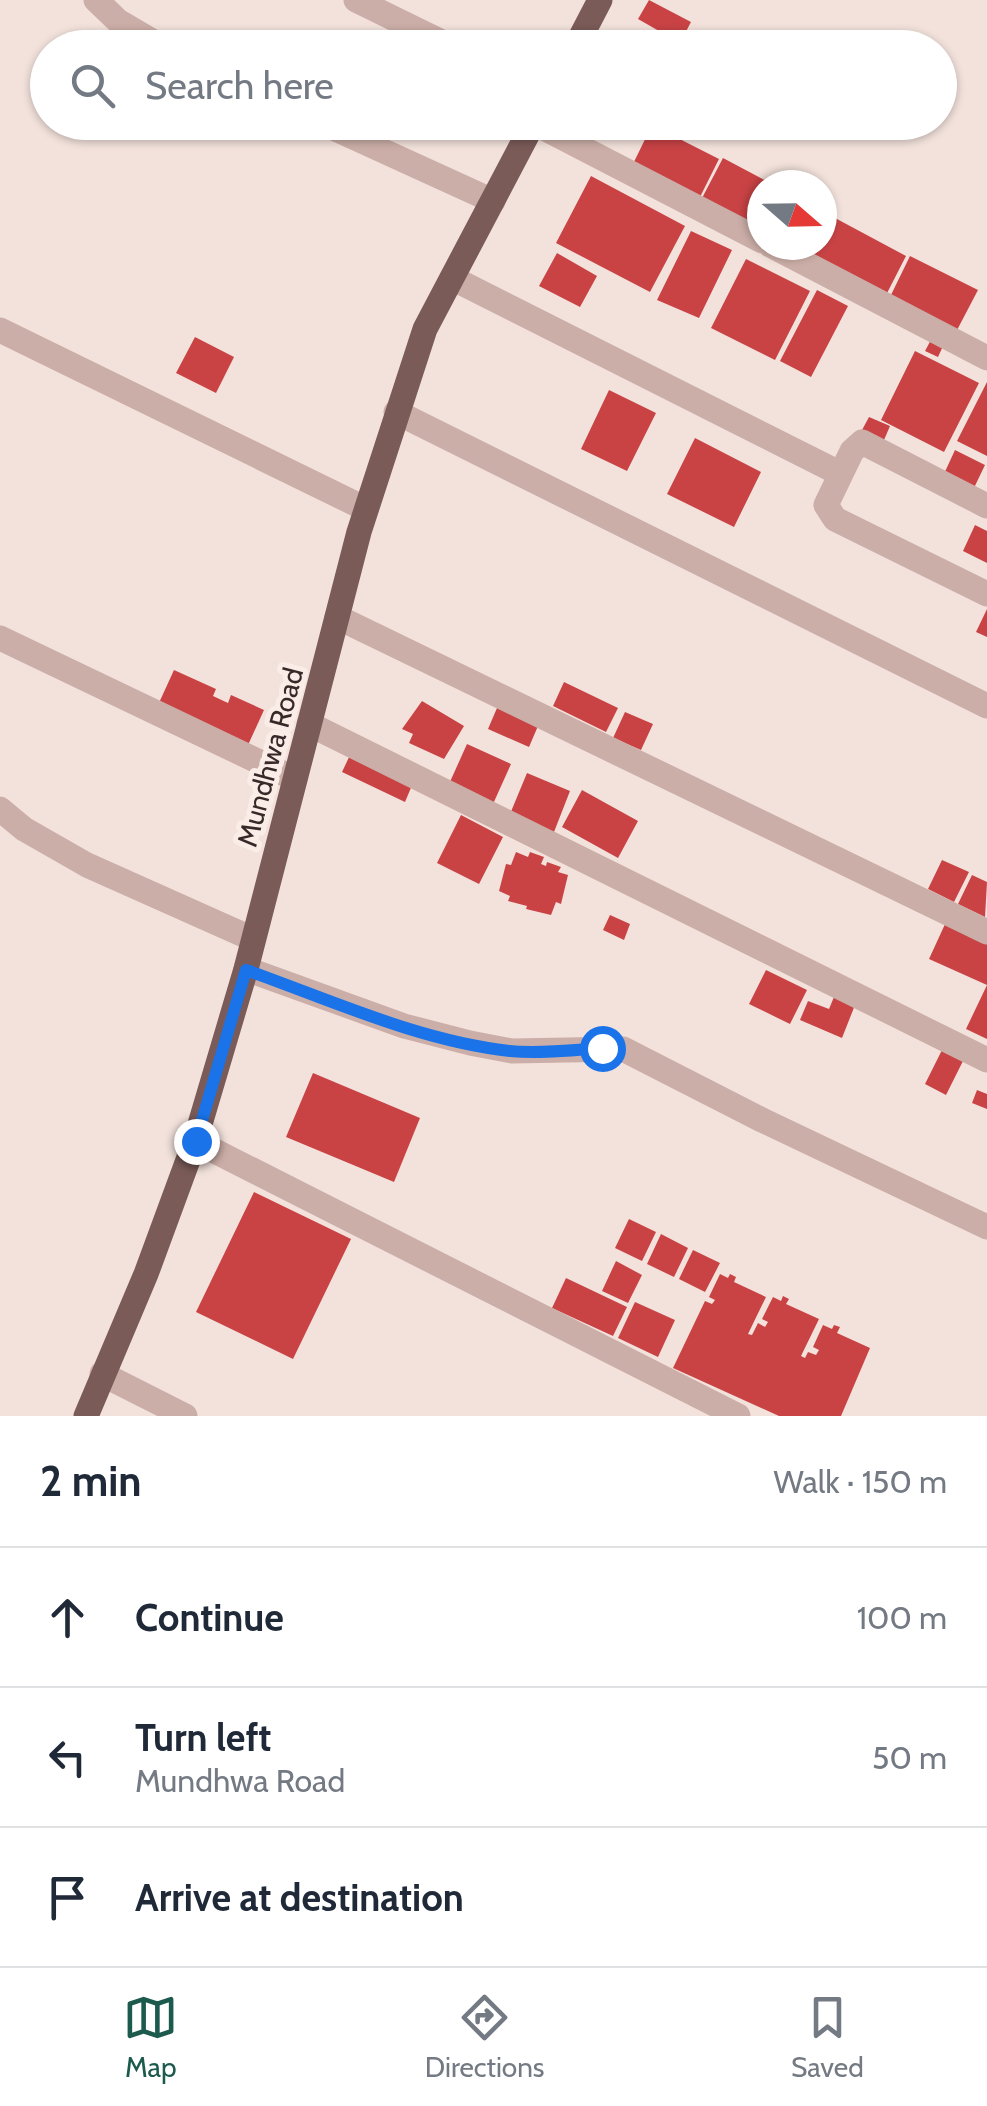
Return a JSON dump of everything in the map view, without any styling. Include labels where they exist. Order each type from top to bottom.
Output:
[{"type":"main road","points":[[584,30],[600,0]]},
{"type":"main road","name":"Mundhwa Road","points":[[86,1416],[196,1141],[246,970],[366,509],[396,412],[425,329],[525,140]]},
{"type":"street","points":[[96,0],[132,30]]},
{"type":"street","points":[[356,0],[417,30]]},
{"type":"street","points":[[359,140],[493,201]]},
{"type":"street","points":[[567,140],[747,233]]},
{"type":"street","points":[[799,260],[987,358]]},
{"type":"street","points":[[452,278],[839,474]]},
{"type":"street","points":[[0,330],[366,509]]},
{"type":"street","points":[[396,412],[987,706]]},
{"type":"street","points":[[987,506],[868,443],[857,446],[826,505],[835,519],[987,594]]},
{"type":"street","points":[[337,617],[987,932]]},
{"type":"street","points":[[0,638],[295,779]]},
{"type":"street","points":[[309,724],[987,1060]]},
{"type":"street","points":[[0,809],[24,829],[87,865],[253,939]]},
{"type":"street","points":[[246,970],[404,1026],[470,1043],[512,1051],[623,1050],[987,1226]]},
{"type":"street","points":[[196,1141],[738,1416]]},
{"type":"street","points":[[102,1374],[185,1416]]},
{"type":"building","points":[[649,0],[691,22],[687,30],[657,30],[638,19]]},
{"type":"building","points":[[645,140],[682,140],[719,159],[698,201],[631,168]]},
{"type":"building","points":[[723,158],[747,171],[747,225],[701,200]]},
{"type":"building","points":[[591,176],[685,226],[650,292],[556,243]]},
{"type":"building","points":[[837,219],[906,256],[884,299],[810,260],[837,260]]},
{"type":"building","points":[[691,231],[732,250],[699,318],[657,300]]},
{"type":"building","points":[[557,253],[597,276],[580,307],[539,286]]},
{"type":"building","points":[[910,256],[978,290],[956,332],[889,299]]},
{"type":"building","points":[[746,259],[810,291],[775,360],[711,328]]},
{"type":"building","points":[[817,290],[848,306],[811,377],[780,361]]},
{"type":"building","points":[[195,337],[234,357],[216,393],[176,373]]},
{"type":"building","points":[[932,338],[944,344],[938,357],[925,351]]},
{"type":"building","points":[[915,351],[979,383],[944,452],[881,420]]},
{"type":"building","points":[[987,382],[987,456],[957,441]]},
{"type":"building","points":[[609,390],[656,413],[627,471],[581,449]]},
{"type":"building","points":[[869,417],[890,426],[884,440],[862,430]]},
{"type":"building","points":[[695,438],[761,472],[734,527],[667,494]]},
{"type":"building","points":[[955,450],[985,465],[973,490],[943,476]]},
{"type":"building","points":[[975,525],[987,531],[987,563],[963,551]]},
{"type":"building","points":[[987,609],[987,637],[976,632]]},
{"type":"building","points":[[174,670],[216,689],[213,696],[228,703],[231,695],[264,710],[248,745],[158,705]]},
{"type":"building","points":[[564,682],[618,708],[606,732],[553,706]]},
{"type":"building","points":[[422,701],[464,726],[444,759],[409,743],[413,734],[402,729]]},
{"type":"building","points":[[500,701],[541,719],[529,747],[488,729]]},
{"type":"building","points":[[625,712],[653,724],[641,750],[613,738]]},
{"type":"building","points":[[467,744],[511,764],[493,804],[449,784]]},
{"type":"building","points":[[351,753],[413,783],[405,802],[342,772]]},
{"type":"building","points":[[527,773],[570,791],[554,832],[510,814]]},
{"type":"building","points":[[582,790],[638,821],[618,858],[562,827]]},
{"type":"building","points":[[461,815],[503,837],[479,884],[437,863]]},
{"type":"building","points":[[516,852],[544,857],[541,864],[561,867],[558,872],[568,875],[561,904],[556,902],[551,915],[508,901],[510,896],[499,891],[506,864],[511,865]]},
{"type":"building","points":[[942,860],[969,872],[954,902],[928,889]]},
{"type":"building","points":[[972,875],[987,882],[985,917],[958,904]]},
{"type":"building","points":[[610,915],[630,924],[624,940],[603,930]]},
{"type":"building","points":[[946,922],[987,941],[987,985],[929,959]]},
{"type":"building","points":[[766,970],[807,990],[790,1024],[749,1004]]},
{"type":"building","points":[[987,985],[987,1039],[966,1029]]},
{"type":"building","points":[[834,997],[855,1005],[842,1038],[800,1020],[808,1001],[829,1009]]},
{"type":"building","points":[[942,1050],[963,1061],[946,1095],[925,1084]]},
{"type":"building","points":[[313,1073],[420,1118],[394,1182],[286,1137]]},
{"type":"building","points":[[977,1090],[987,1094],[987,1109],[972,1103]]},
{"type":"building","points":[[254,1192],[351,1239],[293,1359],[196,1312]]},
{"type":"building","points":[[629,1219],[656,1232],[642,1261],[615,1248]]},
{"type":"building","points":[[661,1234],[688,1248],[674,1277],[647,1264]]},
{"type":"building","points":[[693,1250],[720,1263],[705,1292],[679,1279]]},
{"type":"building","points":[[616,1261],[642,1275],[628,1303],[602,1291]]},
{"type":"building","points":[[720,1274],[736,1277],[734,1282],[766,1297],[748,1334],[752,1335],[758,1323],[765,1327],[768,1322],[762,1319],[773,1297],[781,1301],[783,1296],[789,1299],[786,1304],[819,1319],[801,1356],[805,1358],[808,1352],[816,1355],[819,1350],[813,1347],[823,1325],[840,1327],[837,1333],[870,1348],[841,1416],[779,1416],[673,1368],[705,1301],[712,1304],[715,1300],[709,1297]]},
{"type":"building","points":[[566,1278],[627,1307],[613,1336],[552,1308]]},
{"type":"building","points":[[635,1302],[675,1320],[658,1357],[618,1338]]},
{"type":"route","points":[[196,1141],[246,970],[404,1026],[470,1043],[512,1051],[602,1048]]}]
